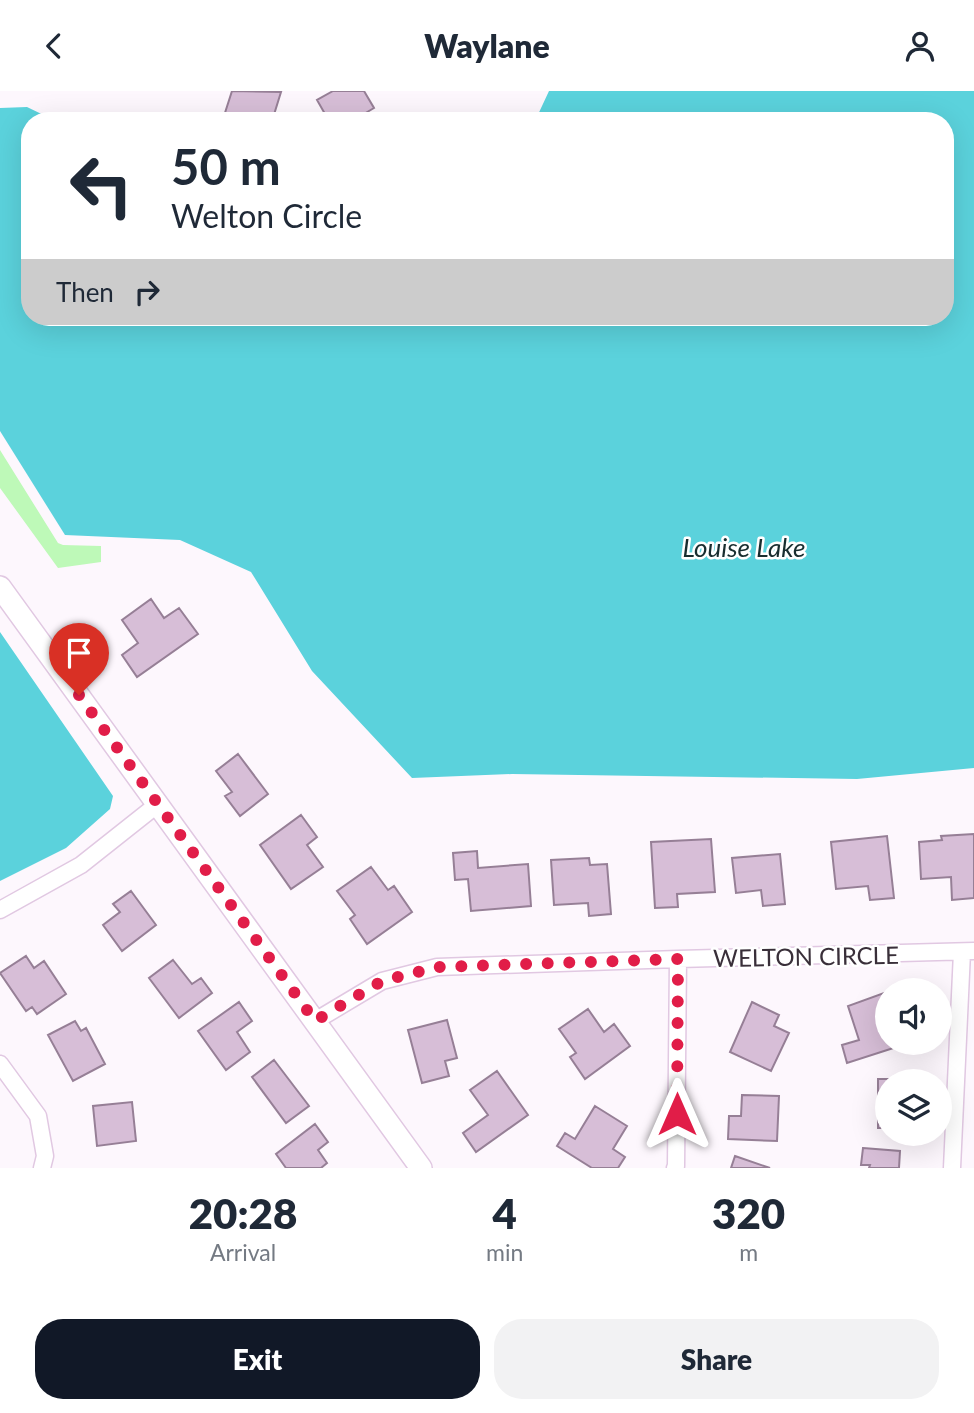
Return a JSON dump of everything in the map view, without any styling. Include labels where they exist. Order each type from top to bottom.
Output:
[{"type":"street","points":[[0,587],[421,1168]]},
{"type":"street","points":[[0,910],[80,865],[158,804]]},
{"type":"street","points":[[952,1168],[968,951]]},
{"type":"street","name":"WELTON CIRCLE","points":[[315,1021],[382,981],[437,967],[968,951]]},
{"type":"street","points":[[675,1168],[678,959]]},
{"type":"street","points":[[0,1064],[38,1116],[45,1156],[42,1168]]},
{"type":"green space","points":[[0,450],[58,543],[101,546],[101,562],[58,568],[0,488]]},
{"type":"water","name":"Louise Lake","points":[[549,91],[974,91],[974,768],[857,779],[512,774],[412,778],[312,671],[251,572],[180,540],[65,535],[0,431],[0,108],[27,107],[37,112],[21,112],[21,326],[954,326],[954,112],[539,112]]},
{"type":"water","points":[[0,632],[113,796],[110,809],[66,848],[0,881]]},
{"type":"building","points":[[232,91],[281,92],[275,112],[225,112]]},
{"type":"building","points":[[333,91],[364,91],[374,108],[367,112],[324,112],[317,100]]},
{"type":"building","points":[[151,599],[164,618],[179,608],[198,634],[137,677],[122,655],[138,643],[122,620]]},
{"type":"building","points":[[238,754],[268,794],[240,816],[225,796],[232,792],[216,771]]},
{"type":"building","points":[[301,815],[317,837],[307,845],[323,867],[291,889],[260,845]]},
{"type":"building","points":[[974,834],[974,898],[952,900],[951,877],[921,879],[919,842],[942,840],[941,836]]},
{"type":"building","points":[[887,836],[894,898],[870,900],[868,886],[836,889],[831,842]]},
{"type":"building","points":[[711,839],[715,892],[677,894],[678,907],[655,908],[651,842]]},
{"type":"building","points":[[477,851],[478,868],[528,864],[531,906],[471,911],[468,879],[455,880],[453,853]]},
{"type":"building","points":[[780,854],[785,904],[763,906],[761,890],[736,893],[732,858]]},
{"type":"building","points":[[589,858],[590,865],[607,864],[611,914],[589,916],[588,903],[554,905],[551,860]]},
{"type":"building","points":[[371,867],[388,890],[394,886],[412,912],[367,944],[350,919],[355,915],[337,891]]},
{"type":"building","points":[[131,891],[156,925],[122,951],[103,925],[120,912],[113,904]]},
{"type":"building","points":[[26,956],[34,968],[44,961],[66,994],[37,1014],[32,1007],[26,1011],[0,973]]},
{"type":"building","points":[[173,960],[192,984],[201,978],[212,993],[179,1018],[149,978]]},
{"type":"building","points":[[875,996],[875,1054],[847,1063],[842,1045],[859,1040],[848,1006]]},
{"type":"building","points":[[239,1002],[252,1021],[237,1032],[250,1052],[226,1070],[198,1031]]},
{"type":"building","points":[[752,1002],[779,1015],[774,1026],[789,1033],[771,1071],[730,1052]]},
{"type":"building","points":[[588,1009],[604,1032],[614,1024],[630,1046],[585,1079],[570,1057],[576,1053],[559,1029]]},
{"type":"building","points":[[447,1020],[457,1058],[445,1061],[449,1076],[422,1083],[408,1030]]},
{"type":"building","points":[[75,1021],[81,1031],[86,1028],[105,1064],[73,1081],[48,1035]]},
{"type":"building","points":[[274,1060],[309,1106],[286,1123],[252,1077]]},
{"type":"building","points":[[497,1071],[528,1115],[476,1152],[463,1133],[488,1115],[470,1090]]},
{"type":"building","points":[[742,1095],[779,1096],[777,1141],[728,1139],[729,1116],[741,1116]]},
{"type":"building","points":[[132,1102],[136,1141],[97,1146],[93,1106]]},
{"type":"building","points":[[595,1106],[627,1126],[613,1149],[625,1157],[618,1168],[592,1168],[557,1146],[565,1133],[575,1139]]},
{"type":"building","points":[[315,1124],[328,1142],[318,1150],[327,1163],[321,1168],[286,1168],[276,1154]]},
{"type":"building","points":[[863,1148],[900,1151],[899,1168],[869,1168],[870,1165],[861,1165]]},
{"type":"building","points":[[735,1156],[770,1168],[731,1168]]},
{"type":"route","points":[[79,695],[315,1021],[382,981],[437,967],[678,959],[677,1114]]}]
